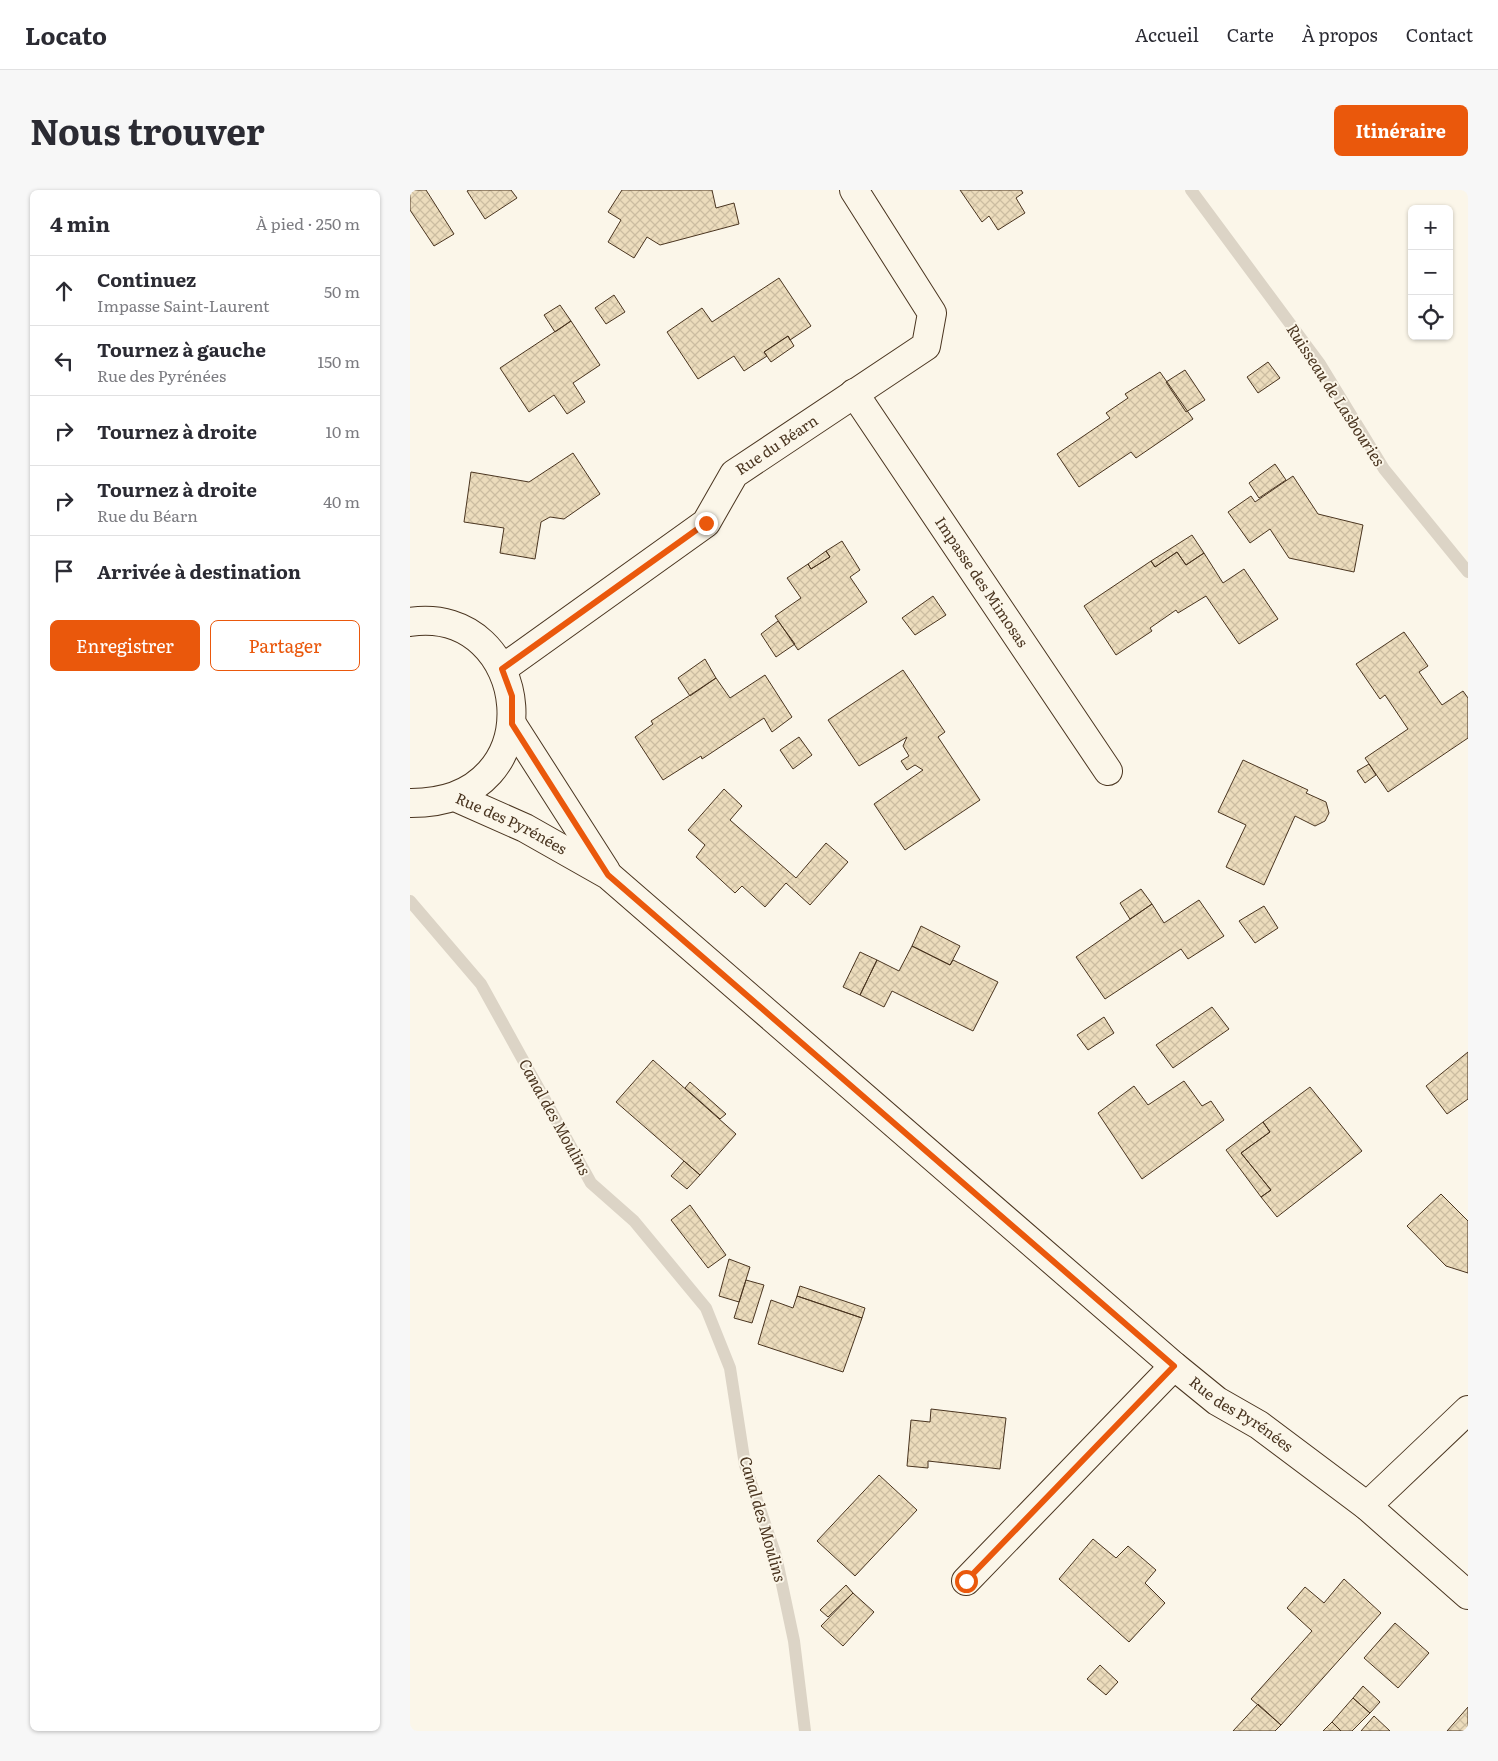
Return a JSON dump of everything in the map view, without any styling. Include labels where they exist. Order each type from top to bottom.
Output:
[{"type":"main road","name":"Rue du Béarn","points":[[502,669],[706,523],[734,474],[926,346],[932,313],[854,190]]},
{"type":"main road","name":"Impasse des Mimosas","points":[[854,393],[1108,771]]},
{"type":"main road","points":[[410,622],[423,620],[455,626],[482,643],[502,669],[512,696],[512,724],[506,747],[494,768],[476,785],[455,797]]},
{"type":"main road","name":"Rue des Pyrénées","points":[[512,724],[608,875]]},
{"type":"main road","name":"Rue des Pyrénées","points":[[410,803],[432,803],[455,797],[525,828],[608,875],[1174,1366],[1217,1401],[1259,1425],[1367,1506],[1468,1595]]},
{"type":"main road","points":[[966,1581],[1174,1366]]},
{"type":"main road","points":[[1367,1506],[1468,1410]]},
{"type":"building","points":[[410,190],[426,190],[454,234],[434,246],[410,210]]},
{"type":"building","points":[[511,190],[517,198],[485,219],[467,191]]},
{"type":"building","points":[[622,190],[712,190],[716,208],[734,203],[739,224],[660,245],[647,237],[634,258],[608,242],[621,220],[608,212]]},
{"type":"building","points":[[960,190],[1021,190],[1023,193],[1016,198],[1025,213],[998,230],[989,216],[982,222]]},
{"type":"building","points":[[779,278],[811,326],[790,340],[788,336],[764,352],[767,356],[744,371],[734,356],[698,379],[667,332],[702,308],[712,322]]},
{"type":"building","points":[[614,295],[625,312],[606,324],[595,308]]},
{"type":"building","points":[[560,305],[571,321],[555,332],[544,315]]},
{"type":"building","points":[[571,321],[600,365],[573,383],[585,402],[567,414],[554,395],[529,412],[500,368]]},
{"type":"building","points":[[788,336],[794,346],[771,362],[764,352]]},
{"type":"building","points":[[1268,362],[1280,378],[1258,393],[1247,377]]},
{"type":"building","points":[[1185,370],[1205,400],[1186,412],[1166,382]]},
{"type":"building","points":[[1160,372],[1193,419],[1136,458],[1131,452],[1079,487],[1057,454],[1110,418],[1106,413],[1128,398],[1125,394]]},
{"type":"building","points":[[573,453],[600,494],[564,519],[550,517],[541,522],[535,559],[500,553],[504,528],[464,522],[471,472],[529,482]]},
{"type":"building","points":[[1275,464],[1286,480],[1259,498],[1249,483]]},
{"type":"building","points":[[1293,476],[1318,514],[1363,525],[1354,572],[1289,558],[1270,529],[1250,543],[1228,512],[1251,496],[1255,502]]},
{"type":"building","points":[[1192,535],[1204,553],[1186,565],[1177,552],[1155,567],[1151,561]]},
{"type":"building","points":[[842,541],[860,570],[850,577],[867,602],[798,650],[775,616],[801,598],[787,578],[808,564],[811,569],[830,557],[826,551]]},
{"type":"building","points":[[826,551],[830,557],[811,569],[808,564]]},
{"type":"building","points":[[1177,552],[1186,565],[1204,553],[1223,583],[1244,569],[1278,619],[1239,644],[1206,596],[1178,613],[1176,610],[1150,628],[1152,631],[1116,655],[1084,606],[1151,561],[1155,567]]},
{"type":"building","points":[[933,596],[946,615],[915,635],[902,618]]},
{"type":"building","points":[[778,621],[795,644],[776,657],[761,634]]},
{"type":"building","points":[[1404,632],[1428,666],[1419,672],[1442,705],[1463,691],[1468,698],[1468,738],[1388,792],[1365,758],[1408,729],[1385,695],[1380,699],[1356,664]]},
{"type":"building","points":[[705,659],[716,678],[690,696],[678,678]]},
{"type":"building","points":[[903,670],[945,732],[938,737],[980,800],[905,850],[874,804],[923,770],[915,765],[907,770],[901,761],[909,756],[903,746],[907,737],[859,766],[828,720]]},
{"type":"building","points":[[765,675],[792,717],[772,732],[764,718],[702,759],[701,756],[663,780],[635,737],[653,724],[651,721],[716,678],[730,698]]},
{"type":"building","points":[[799,737],[812,755],[793,769],[780,750]]},
{"type":"building","points":[[1243,760],[1308,790],[1306,793],[1326,802],[1329,813],[1325,821],[1315,826],[1295,816],[1264,885],[1226,867],[1246,825],[1218,812]]},
{"type":"building","points":[[1369,764],[1376,775],[1365,783],[1357,771]]},
{"type":"building","points":[[724,789],[742,806],[730,820],[796,878],[826,843],[848,862],[810,905],[786,883],[765,907],[742,886],[735,893],[696,857],[705,845],[688,830]]},
{"type":"building","points":[[1141,889],[1152,904],[1130,919],[1120,903]]},
{"type":"building","points":[[1199,900],[1224,936],[1188,959],[1181,949],[1105,999],[1076,957],[1152,904],[1164,923]]},
{"type":"building","points":[[1264,906],[1278,928],[1255,943],[1239,921]]},
{"type":"building","points":[[921,926],[960,946],[950,965],[912,946]]},
{"type":"building","points":[[912,946],[950,965],[953,960],[998,982],[973,1031],[892,991],[884,1007],[860,995],[877,960],[899,971]]},
{"type":"building","points":[[860,952],[877,960],[860,995],[843,987]]},
{"type":"building","points":[[1212,1007],[1229,1029],[1173,1068],[1156,1045]]},
{"type":"building","points":[[1104,1017],[1114,1033],[1088,1050],[1077,1035]]},
{"type":"building","points":[[1468,1052],[1468,1099],[1447,1114],[1426,1086]]},
{"type":"building","points":[[653,1060],[736,1134],[700,1175],[616,1102]]},
{"type":"building","points":[[1184,1081],[1202,1106],[1211,1101],[1224,1120],[1142,1179],[1098,1113],[1134,1086],[1148,1105]]},
{"type":"building","points":[[690,1082],[726,1114],[720,1119],[685,1088]]},
{"type":"building","points":[[1310,1087],[1362,1151],[1277,1217],[1261,1197],[1271,1190],[1241,1153],[1270,1132],[1263,1122]]},
{"type":"building","points":[[1263,1122],[1270,1132],[1241,1153],[1271,1190],[1261,1197],[1226,1150]]},
{"type":"building","points":[[684,1161],[700,1175],[687,1189],[671,1176]]},
{"type":"building","points":[[1441,1194],[1468,1221],[1468,1273],[1446,1266],[1407,1226]]},
{"type":"building","points":[[690,1205],[726,1255],[708,1268],[671,1220]]},
{"type":"building","points":[[729,1259],[750,1267],[739,1302],[719,1296]]},
{"type":"building","points":[[746,1280],[764,1285],[752,1323],[734,1318]]},
{"type":"building","points":[[800,1286],[865,1308],[862,1318],[797,1296]]},
{"type":"building","points":[[797,1296],[862,1318],[843,1372],[758,1344],[771,1300],[793,1308]]},
{"type":"building","points":[[931,1409],[1006,1418],[1000,1469],[928,1461],[928,1468],[907,1466],[911,1420],[930,1422]]},
{"type":"building","points":[[879,1475],[917,1510],[855,1576],[817,1541]]},
{"type":"building","points":[[1093,1539],[1116,1558],[1128,1546],[1156,1570],[1145,1583],[1165,1603],[1129,1642],[1059,1579]]},
{"type":"building","points":[[1344,1579],[1381,1613],[1281,1725],[1251,1699],[1312,1631],[1287,1608],[1305,1587],[1324,1603]]},
{"type":"building","points":[[846,1585],[853,1593],[828,1617],[820,1610]]},
{"type":"building","points":[[853,1593],[874,1612],[843,1646],[821,1626]]},
{"type":"building","points":[[1395,1623],[1429,1653],[1398,1688],[1364,1658]]},
{"type":"building","points":[[1100,1665],[1118,1682],[1106,1695],[1087,1679]]},
{"type":"building","points":[[1363,1686],[1380,1702],[1370,1713],[1353,1698]]},
{"type":"building","points":[[1353,1698],[1370,1713],[1352,1731],[1341,1731],[1332,1722]]},
{"type":"building","points":[[1258,1704],[1281,1725],[1275,1731],[1233,1731]]},
{"type":"building","points":[[1468,1707],[1468,1731],[1447,1731]]},
{"type":"building","points":[[1374,1716],[1390,1731],[1361,1731]]},
{"type":"building","points":[[1332,1722],[1341,1731],[1323,1731]]},
{"type":"waterway","name":"Ruisseau de Lasbouries","points":[[1191,190],[1320,364],[1384,469],[1468,572]]},
{"type":"waterway","name":"Canal des Moulins","points":[[410,901],[481,984],[591,1183],[634,1221],[706,1308],[730,1368],[745,1465],[776,1556],[794,1641],[805,1731]]},
{"type":"route","points":[[706,523],[502,669],[512,696],[512,724],[608,875],[1174,1366],[966,1581]]}]
